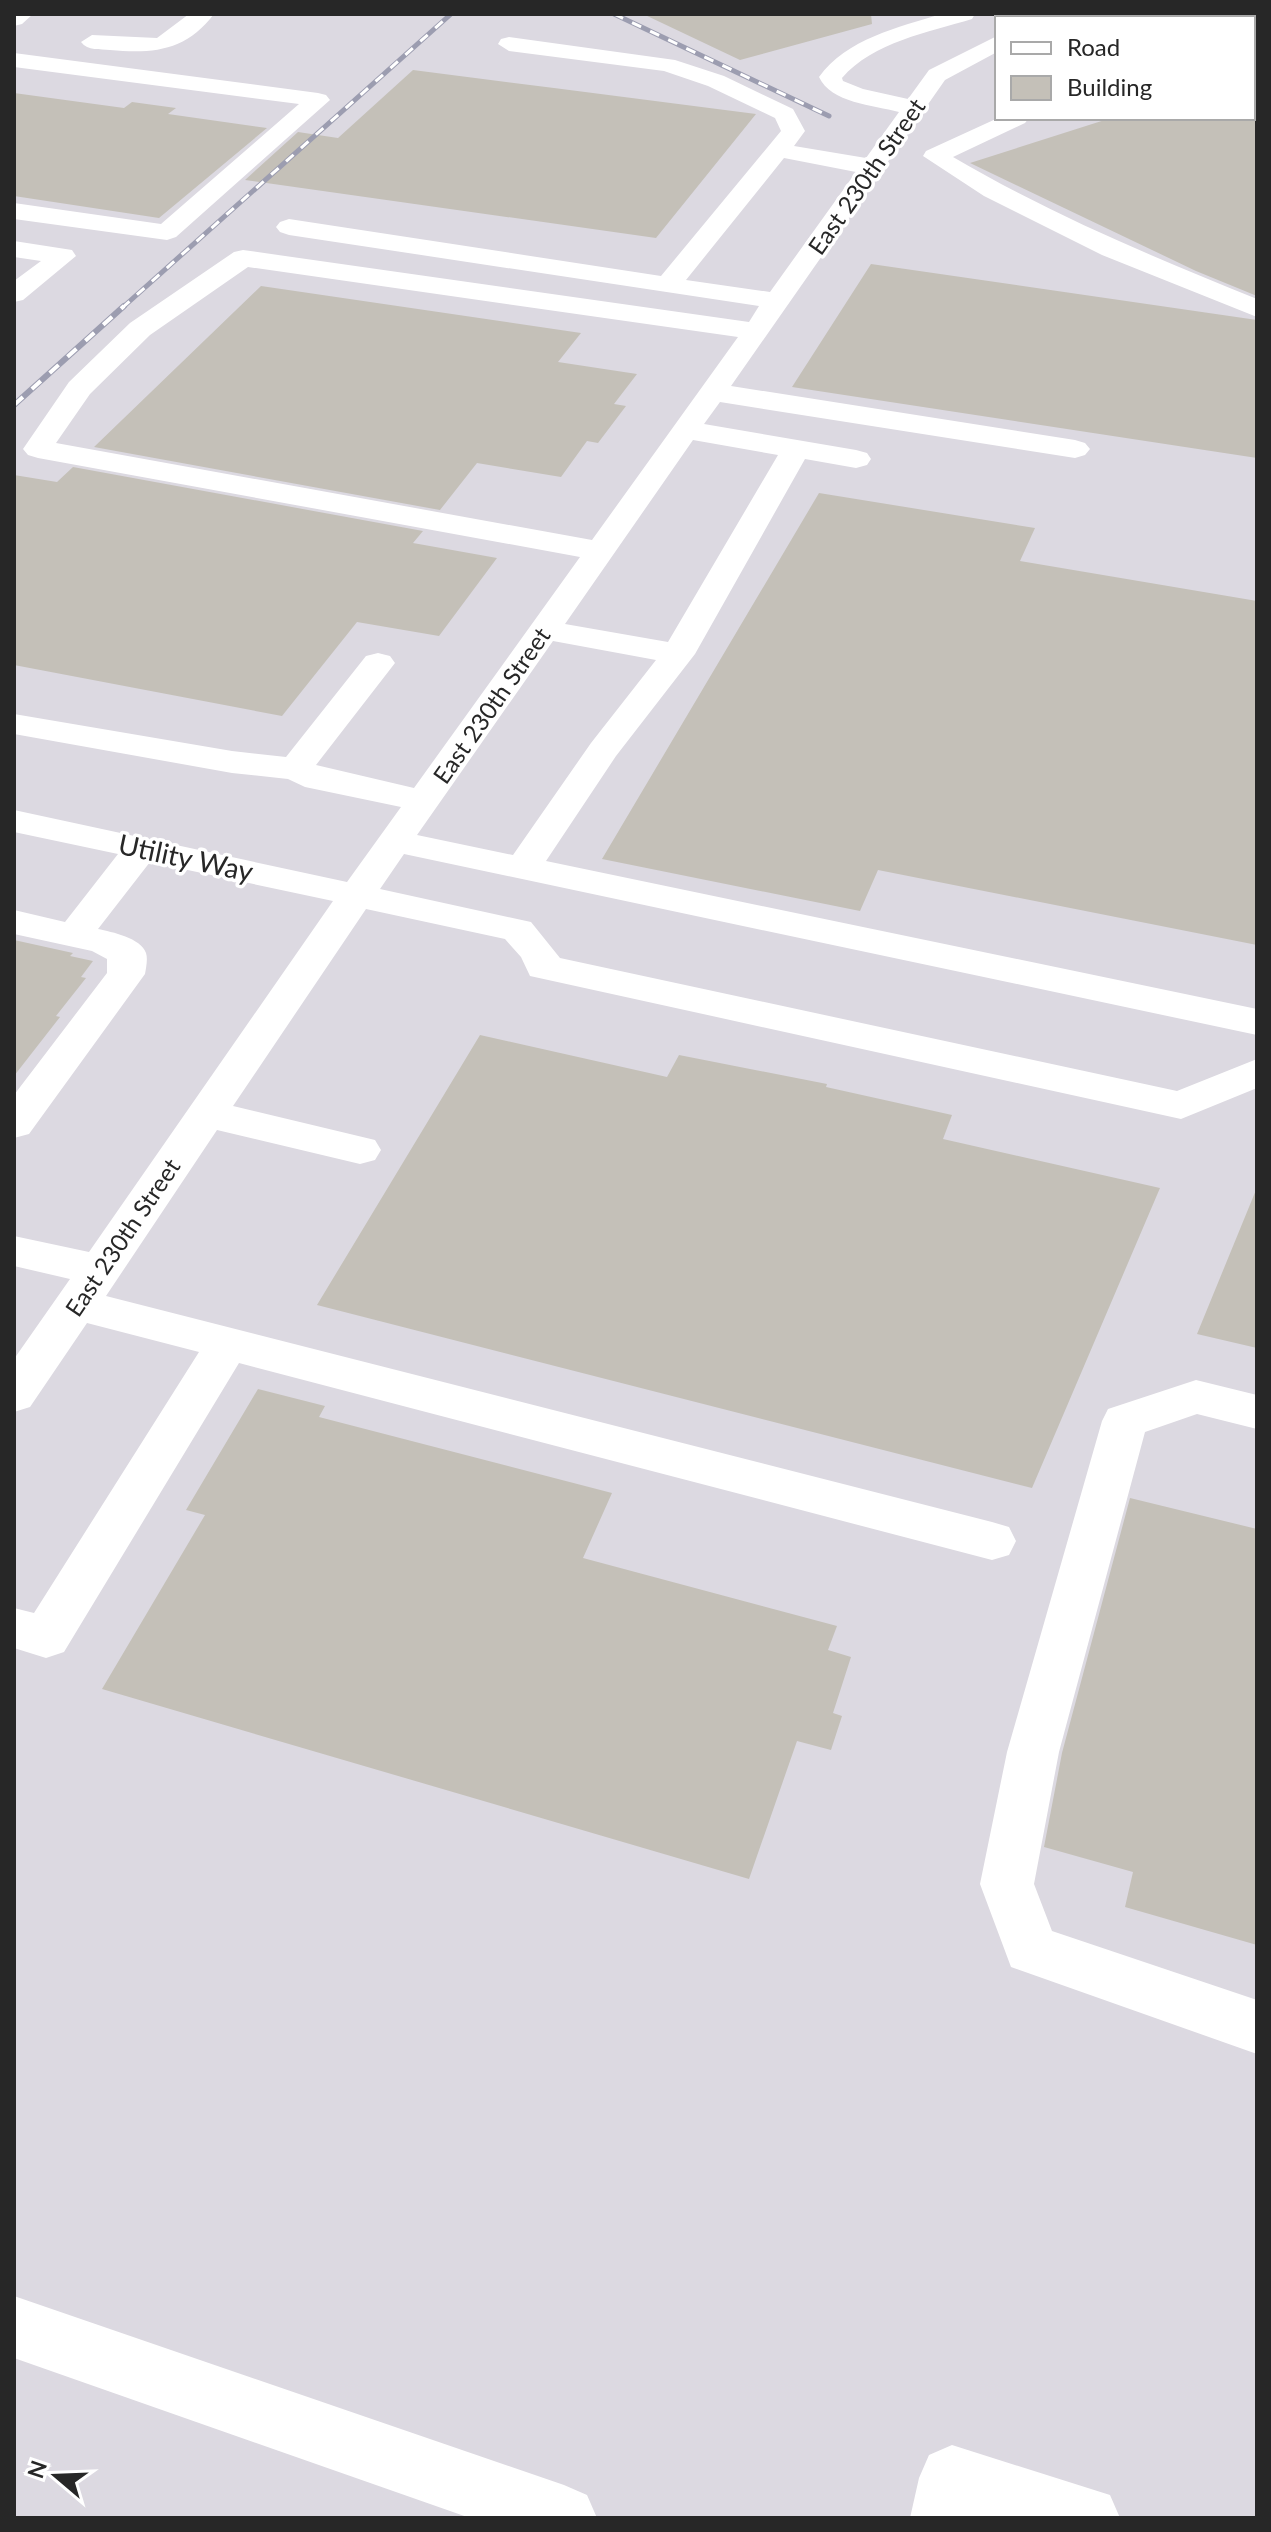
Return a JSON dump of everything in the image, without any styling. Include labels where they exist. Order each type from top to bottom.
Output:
[{"type":"street","points":[[14,19],[22,14]]},
{"type":"street","points":[[65,38],[146,47],[164,44],[203,14]]},
{"type":"street","points":[[914,108],[855,94],[834,85],[830,77],[839,64],[878,45],[904,33],[964,14]]},
{"type":"street","points":[[509,44],[667,65],[716,81],[785,114],[793,131],[668,285]]},
{"type":"street","name":"East 230th Street","points":[[14,1395],[358,893],[777,301],[902,156],[914,108],[937,75],[991,51]]},
{"type":"street","points":[[14,60],[318,100],[167,232],[14,211]]},
{"type":"street","points":[[902,156],[1011,120]]},
{"type":"street","points":[[778,150],[902,156],[993,191],[1111,249],[1257,309]]},
{"type":"street","points":[[902,156],[925,169],[965,203]]},
{"type":"street","points":[[289,227],[777,301]]},
{"type":"street","points":[[14,249],[63,256],[14,294]]},
{"type":"street","points":[[1054,249],[1167,290],[1257,334]]},
{"type":"street","points":[[600,551],[38,449],[79,388],[140,329],[243,258],[756,331]]},
{"type":"street","points":[[713,392],[1075,449]]},
{"type":"street","points":[[686,430],[856,459]]},
{"type":"street","points":[[522,869],[603,750],[678,654],[796,449]]},
{"type":"street","points":[[544,630],[678,654]]},
{"type":"street","points":[[295,769],[378,663]]},
{"type":"street","points":[[14,724],[232,762],[295,769],[318,779],[423,801]]},
{"type":"street","name":"Utility Way","points":[[14,821],[518,930],[539,954],[544,967],[1181,1105],[1257,1072]]},
{"type":"street","points":[[395,841],[1257,1022]]},
{"type":"street","points":[[74,935],[142,848]]},
{"type":"street","points":[[14,922],[104,942],[127,954],[126,974],[14,1124]]},
{"type":"street","points":[[207,1114],[360,1150]]},
{"type":"street","points":[[14,1251],[88,1287],[228,1343],[992,1541]]},
{"type":"street","points":[[14,1628],[46,1637],[228,1343]]},
{"type":"street","points":[[1257,1412],[1196,1397],[1125,1421],[1033,1752],[1007,1884],[1031,1949],[1257,2027]]},
{"type":"street","points":[[14,2327],[564,2518]]},
{"type":"street","points":[[943,2518],[952,2478],[1087,2518]]},
{"type":"shaded area","points":[[14,14],[1257,14],[1257,2518],[14,2518]]},
{"type":"building","points":[[643,14],[871,14],[872,24],[740,60]]},
{"type":"building","points":[[413,70],[756,114],[656,238],[245,180],[298,132],[338,138]]},
{"type":"building","points":[[14,93],[124,108],[132,102],[176,108],[168,114],[267,128],[159,218],[14,196]]},
{"type":"building","points":[[1257,118],[1257,296],[1196,271],[970,163],[1105,120]]},
{"type":"building","points":[[871,264],[1257,320],[1257,458],[792,387]]},
{"type":"building","points":[[261,286],[581,333],[558,362],[637,374],[614,404],[626,406],[598,443],[587,441],[561,477],[477,463],[440,510],[94,447]]},
{"type":"building","points":[[73,467],[423,531],[413,543],[497,558],[439,636],[357,622],[282,716],[14,665],[14,475],[57,482]]},
{"type":"building","points":[[819,493],[1035,528],[1020,561],[1257,601],[1257,945],[878,870],[860,911],[602,859]]},
{"type":"building","points":[[14,940],[73,953],[70,956],[93,961],[81,977],[86,978],[56,1016],[60,1017],[14,1076]]},
{"type":"building","points":[[480,1035],[667,1077],[679,1055],[827,1084],[826,1087],[952,1115],[943,1139],[1160,1188],[1032,1488],[317,1305]]},
{"type":"building","points":[[1257,1190],[1257,1348],[1197,1334]]},
{"type":"building","points":[[258,1389],[325,1406],[319,1417],[612,1493],[583,1558],[837,1626],[828,1650],[851,1657],[833,1713],[842,1716],[831,1750],[797,1741],[749,1879],[102,1689],[205,1515],[186,1510]]},
{"type":"building","points":[[1130,1498],[1257,1529],[1257,1945],[1125,1907],[1133,1872],[1044,1847],[1062,1753]]},
{"type":"railway","points":[[122,308],[451,14]]},
{"type":"railway","points":[[614,14],[829,116]]},
{"type":"railway","points":[[14,405],[124,306]]}]
